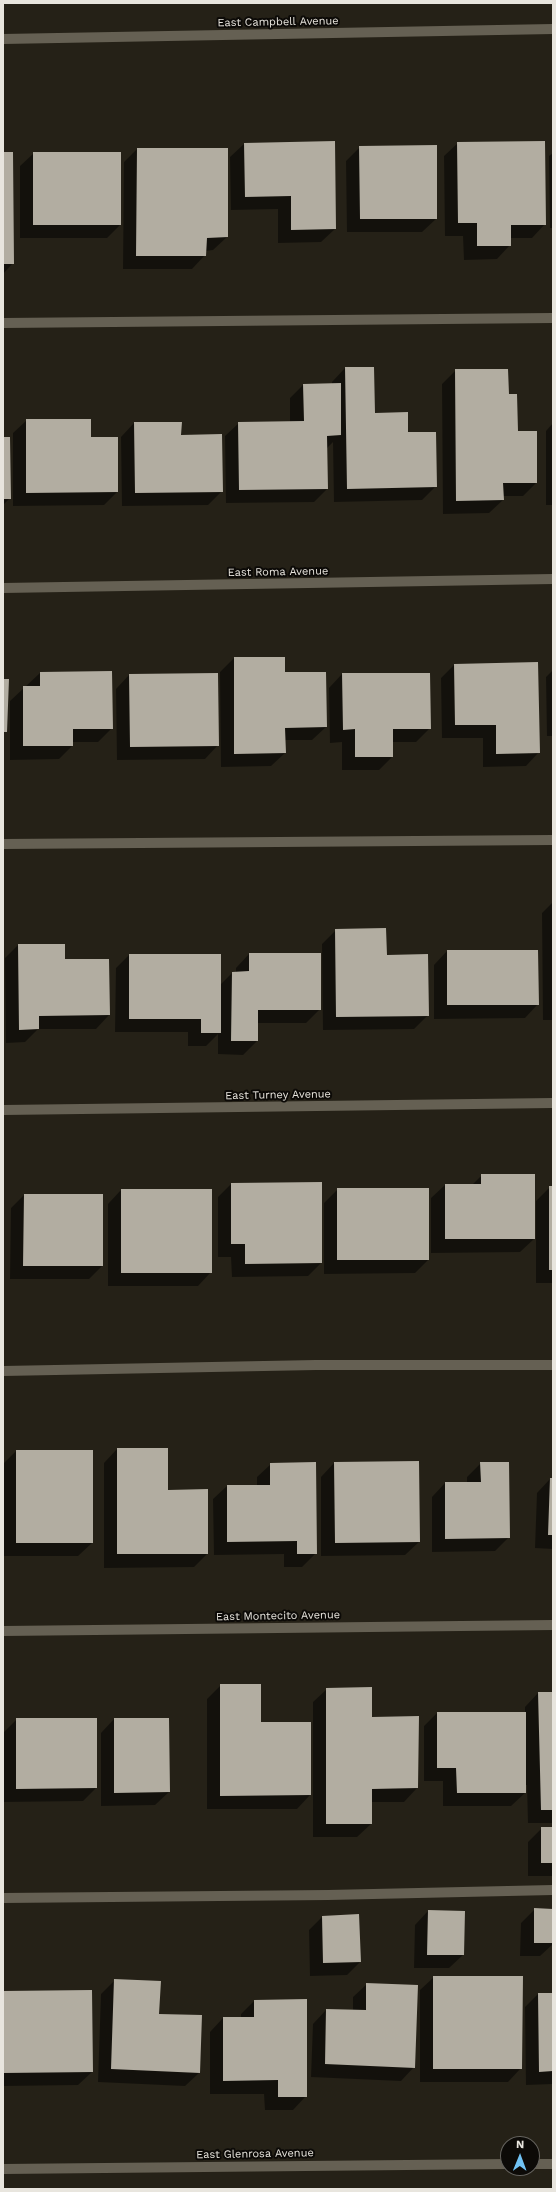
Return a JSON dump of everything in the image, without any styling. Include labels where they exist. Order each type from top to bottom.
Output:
[{"type":"street","name":"East Campbell Avenue","points":[[3,39],[553,29]]},
{"type":"street","points":[[3,323],[553,318]]},
{"type":"street","name":"East Roma Avenue","points":[[3,588],[553,578]]},
{"type":"street","points":[[3,844],[553,840]]},
{"type":"street","name":"East Turney Avenue","points":[[3,1110],[553,1103]]},
{"type":"street","points":[[3,1371],[316,1365],[553,1365]]},
{"type":"street","name":"East Montecito Avenue","points":[[3,1631],[553,1626]]},
{"type":"street","points":[[3,1898],[328,1895],[553,1890]]},
{"type":"street","name":"East Glenrosa Avenue","points":[[3,2169],[500,2164]]},
{"type":"street","points":[[540,2164],[553,2164]]},
{"type":"building","points":[[335,141],[336,229],[291,230],[291,196],[245,197],[244,143]]},
{"type":"building","points":[[545,141],[546,225],[511,225],[511,246],[477,246],[477,223],[458,223],[457,142]]},
{"type":"building","points":[[437,145],[437,219],[360,219],[359,146]]},
{"type":"building","points":[[137,148],[228,148],[228,237],[207,238],[206,256],[136,256]]},
{"type":"building","points":[[3,152],[13,152],[14,264],[3,264]]},
{"type":"building","points":[[33,152],[121,152],[121,225],[33,225]]},
{"type":"building","points":[[345,367],[374,367],[375,413],[408,412],[408,432],[436,432],[437,487],[347,489]]},
{"type":"building","points":[[455,369],[508,369],[509,394],[517,394],[518,431],[537,431],[537,483],[503,483],[504,500],[456,501]]},
{"type":"building","points":[[341,383],[341,435],[327,436],[328,489],[239,490],[238,422],[304,421],[303,384]]},
{"type":"building","points":[[26,419],[91,419],[91,437],[118,437],[118,492],[26,493]]},
{"type":"building","points":[[134,422],[182,422],[181,435],[222,434],[223,492],[135,493]]},
{"type":"building","points":[[3,437],[10,437],[11,499],[3,499]]},
{"type":"building","points":[[234,657],[285,657],[285,672],[326,672],[327,727],[285,728],[286,753],[234,754]]},
{"type":"building","points":[[538,662],[540,753],[496,754],[496,725],[455,725],[454,664]]},
{"type":"building","points":[[112,671],[113,729],[73,729],[73,746],[23,746],[23,686],[40,686],[40,672]]},
{"type":"building","points":[[218,673],[219,746],[130,747],[129,674]]},
{"type":"building","points":[[342,673],[430,673],[431,729],[393,729],[393,757],[355,757],[355,729],[343,730]]},
{"type":"building","points":[[3,679],[9,679],[7,732],[3,732]]},
{"type":"building","points":[[386,928],[387,955],[428,954],[429,1016],[336,1017],[335,929]]},
{"type":"building","points":[[18,944],[65,944],[65,959],[109,959],[110,1015],[39,1016],[39,1029],[19,1030]]},
{"type":"building","points":[[447,950],[538,950],[539,1005],[447,1005]]},
{"type":"building","points":[[249,953],[321,953],[321,1010],[258,1010],[258,1041],[231,1041],[232,972],[249,971]]},
{"type":"building","points":[[129,954],[221,954],[221,1033],[201,1033],[201,1019],[129,1019]]},
{"type":"building","points":[[481,1174],[535,1174],[535,1239],[445,1239],[445,1184],[481,1184]]},
{"type":"building","points":[[322,1182],[322,1263],[245,1264],[245,1244],[231,1244],[231,1183]]},
{"type":"building","points":[[549,1186],[553,1186],[553,1270],[549,1270]]},
{"type":"building","points":[[337,1188],[429,1188],[429,1260],[337,1260]]},
{"type":"building","points":[[121,1189],[212,1189],[212,1273],[121,1273]]},
{"type":"building","points":[[24,1194],[103,1194],[103,1266],[23,1266]]},
{"type":"building","points":[[117,1448],[168,1448],[168,1490],[208,1489],[208,1554],[117,1554]]},
{"type":"building","points":[[16,1450],[93,1450],[93,1543],[16,1543]]},
{"type":"building","points":[[419,1461],[420,1542],[335,1543],[334,1462]]},
{"type":"building","points":[[316,1462],[317,1554],[297,1554],[297,1541],[227,1542],[227,1485],[270,1485],[270,1463]]},
{"type":"building","points":[[480,1462],[509,1462],[510,1538],[445,1539],[445,1482],[481,1482]]},
{"type":"building","points":[[550,1478],[553,1478],[553,1535],[548,1535]]},
{"type":"building","points":[[220,1684],[261,1684],[261,1722],[311,1722],[311,1795],[220,1796]]},
{"type":"building","points":[[372,1687],[372,1717],[419,1716],[418,1788],[372,1789],[372,1824],[326,1824],[326,1688]]},
{"type":"building","points":[[538,1692],[553,1692],[553,1810],[541,1810]]},
{"type":"building","points":[[437,1712],[526,1712],[526,1793],[457,1793],[456,1768],[437,1768]]},
{"type":"building","points":[[16,1718],[97,1718],[97,1788],[16,1789]]},
{"type":"building","points":[[114,1718],[169,1718],[170,1792],[114,1793]]},
{"type":"building","points":[[541,1827],[553,1827],[553,1863],[541,1863]]},
{"type":"building","points":[[534,1908],[553,1909],[553,1943],[534,1943]]},
{"type":"building","points":[[428,1910],[465,1911],[464,1955],[427,1955]]},
{"type":"building","points":[[359,1914],[361,1962],[323,1963],[322,1916]]},
{"type":"building","points":[[433,1976],[523,1976],[522,2069],[433,2069]]},
{"type":"building","points":[[114,1979],[161,1981],[159,2014],[202,2015],[200,2073],[111,2069]]},
{"type":"building","points":[[366,1983],[418,1985],[415,2068],[325,2064],[326,2009],[366,2010]]},
{"type":"building","points":[[92,1990],[93,2072],[3,2073],[3,1991]]},
{"type":"building","points":[[538,1993],[553,1993],[553,2071],[539,2072]]},
{"type":"building","points":[[307,1999],[307,2097],[278,2097],[278,2080],[223,2081],[223,2017],[254,2017],[254,2000]]}]
